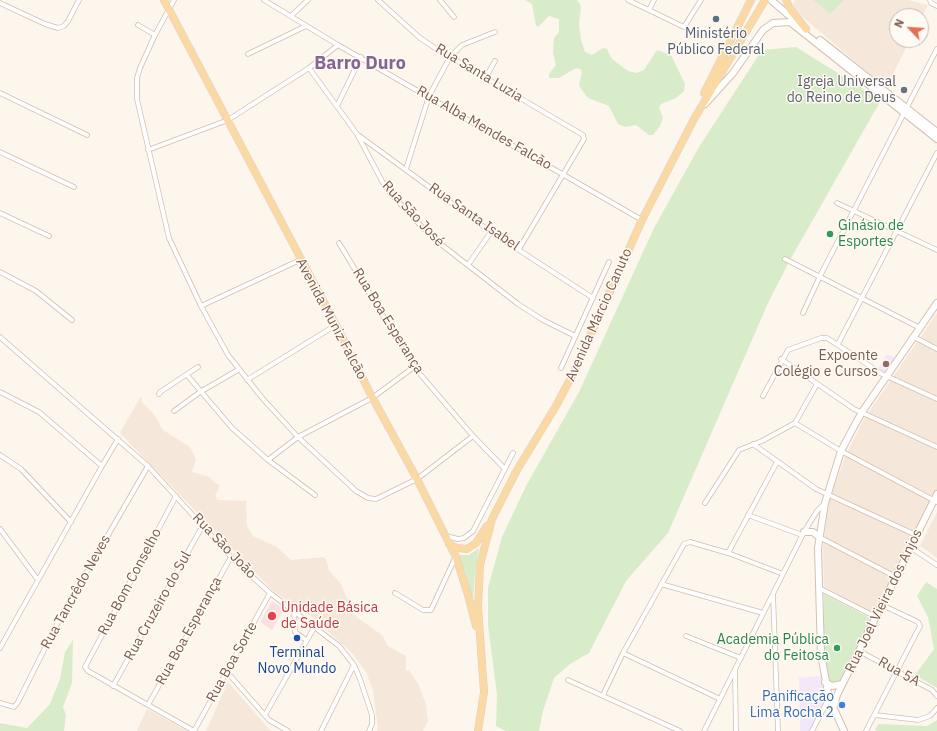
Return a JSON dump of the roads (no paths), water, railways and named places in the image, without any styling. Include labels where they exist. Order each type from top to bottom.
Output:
[{"type":"main road","name":"Avenida Muniz Falcão","points":[[164,0],[300,260],[336,325],[372,398],[417,479],[456,557],[468,595],[480,644]]},
{"type":"main road","points":[[694,119],[704,92],[751,0]]},
{"type":"main road","name":"Avenida Márcio Canuto","points":[[480,644],[478,607],[480,565],[492,519],[517,470],[556,406],[573,374],[642,220],[699,109],[765,0]]},
{"type":"main road","points":[[786,0],[790,9],[806,29]]},
{"type":"main road","points":[[449,544],[462,549],[471,546],[476,543],[492,519]]},
{"type":"main road","points":[[478,731],[484,692],[480,644]]},
{"type":"street","points":[[0,4],[45,24],[58,28],[64,26],[68,21],[79,0]]},
{"type":"street","points":[[174,0],[155,35],[137,78],[137,99],[169,238],[201,306],[238,370],[298,437],[356,491],[368,498],[376,499],[417,479],[473,436]]},
{"type":"street","name":"Rua Alba Mendes Falcão","points":[[264,0],[338,45],[429,96],[642,220]]},
{"type":"street","points":[[291,16],[308,0]]},
{"type":"street","name":"Rua Santa Luzia","points":[[378,0],[420,38],[583,135],[584,139],[563,175]]},
{"type":"street","points":[[440,0],[454,17]]},
{"type":"street","points":[[628,0],[684,27],[700,0]]},
{"type":"street","points":[[649,10],[654,0]]},
{"type":"street","points":[[771,0],[906,111],[937,139]]},
{"type":"street","points":[[930,0],[931,4],[937,6]]},
{"type":"street","points":[[699,109],[733,73],[763,30],[773,23],[782,22],[794,24],[906,111],[937,132]]},
{"type":"street","points":[[138,25],[155,35]]},
{"type":"street","points":[[248,54],[306,26]]},
{"type":"street","points":[[406,169],[429,96],[450,57],[462,45],[495,32]]},
{"type":"street","points":[[148,150],[228,120],[309,68],[338,45]]},
{"type":"street","points":[[803,313],[820,276],[937,49]]},
{"type":"street","points":[[338,106],[361,57]]},
{"type":"street","points":[[486,77],[495,61]]},
{"type":"street","name":"Rua São José","points":[[309,68],[357,134],[372,166],[390,193],[438,242],[523,308],[575,336]]},
{"type":"street","points":[[0,93],[87,135]]},
{"type":"street","name":"Rua Santa Isabel","points":[[357,134],[491,232],[593,298]]},
{"type":"street","points":[[0,152],[74,187]]},
{"type":"street","points":[[838,344],[937,153]]},
{"type":"street","points":[[519,249],[563,175]]},
{"type":"street","points":[[837,202],[937,250]]},
{"type":"street","points":[[0,213],[49,236]]},
{"type":"street","points":[[468,265],[491,232]]},
{"type":"street","name":"Rua Boa Esperança","points":[[339,243],[414,367],[473,436],[504,468]]},
{"type":"street","points":[[785,258],[920,328]]},
{"type":"street","points":[[201,306],[231,294],[300,260]]},
{"type":"street","points":[[561,368],[609,262]]},
{"type":"street","points":[[0,272],[36,291],[72,320]]},
{"type":"street","points":[[844,731],[829,698],[821,654],[819,537],[825,503],[841,451],[862,412],[937,304]]},
{"type":"street","points":[[247,380],[336,325]]},
{"type":"street","name":"Rua São João","points":[[0,337],[148,466],[203,525],[230,557],[270,593],[339,646],[354,665],[372,716],[372,724],[369,731]]},
{"type":"street","points":[[914,337],[937,348]]},
{"type":"street","points":[[763,396],[781,359],[788,350],[821,338],[827,338],[887,376],[937,399]]},
{"type":"street","points":[[781,359],[817,384],[862,412],[937,447]]},
{"type":"street","points":[[268,460],[298,437],[372,398],[414,367]]},
{"type":"street","points":[[159,394],[198,368]]},
{"type":"street","points":[[174,411],[200,392],[238,370]]},
{"type":"street","points":[[187,375],[232,428],[268,460],[315,495]]},
{"type":"street","points":[[706,502],[737,452],[742,448],[795,423],[817,384]]},
{"type":"street","points":[[0,392],[39,412],[102,466]]},
{"type":"street","points":[[795,423],[841,451],[936,499]]},
{"type":"street","points":[[0,648],[118,439]]},
{"type":"street","points":[[753,444],[816,489],[916,536]]},
{"type":"street","points":[[444,535],[458,539],[464,538],[473,530],[513,453]]},
{"type":"street","points":[[0,455],[21,469],[71,522]]},
{"type":"street","points":[[728,553],[777,462]]},
{"type":"street","name":"Rua Tancrêdo Neves","points":[[0,703],[14,707],[18,702],[60,618],[148,466]]},
{"type":"street","name":"Rua Bom Conselho","points":[[113,686],[86,670],[86,664],[176,496]]},
{"type":"street","name":"Rua Joel Vieira dos Anjos","points":[[833,708],[842,684],[910,547],[936,499]]},
{"type":"street","points":[[704,731],[803,533],[817,511],[825,503]]},
{"type":"street","points":[[748,515],[803,533],[813,532],[819,537],[896,577]]},
{"type":"street","name":"Rua Cruzeiro do Sul","points":[[113,686],[203,525]]},
{"type":"street","points":[[0,529],[38,580]]},
{"type":"street","points":[[603,695],[623,654],[684,544],[687,542],[728,553],[783,574]]},
{"type":"street","points":[[910,547],[937,564]]},
{"type":"street","name":"Rua Boa Esperança","points":[[148,704],[230,557]]},
{"type":"street","points":[[395,593],[423,610],[430,610],[456,557]]},
{"type":"street","points":[[662,584],[763,614]]},
{"type":"street","points":[[819,588],[876,617]]},
{"type":"street","name":"Rua Boa Sorte","points":[[194,731],[270,593]]},
{"type":"street","points":[[773,594],[778,731]]},
{"type":"street","points":[[866,731],[920,626],[918,622],[882,605]]},
{"type":"street","points":[[294,611],[295,632],[306,640]]},
{"type":"street","points":[[265,715],[314,626]]},
{"type":"street","points":[[686,636],[741,658]]},
{"type":"street","name":"Rua 5A","points":[[859,651],[932,690],[937,696]]},
{"type":"street","points":[[623,654],[720,700]]},
{"type":"street","points":[[321,731],[354,665]]},
{"type":"street","points":[[736,669],[736,731]]},
{"type":"street","points":[[227,672],[265,715],[275,724],[288,731]]},
{"type":"street","points":[[568,680],[603,695],[673,730],[680,731]]},
{"type":"street","points":[[825,682],[832,686],[842,684]]},
{"type":"street","points":[[812,731],[829,698],[842,684]]},
{"type":"street","points":[[113,686],[148,704],[194,731]]},
{"type":"street","points":[[725,689],[735,689]]},
{"type":"street","points":[[875,715],[918,720],[930,716],[936,710]]},
{"type":"place","name":"Ministério Público Federal","points":[[716,19]]},
{"type":"place","name":"Igreja Universal do Reino de Deus","points":[[904,90]]},
{"type":"place","name":"Ginásio de Esportes","points":[[830,234]]},
{"type":"place","name":"Expoente Colégio e Cursos","points":[[886,364]]},
{"type":"place","name":"Unidade Básica de Saúde","points":[[272,616]]},
{"type":"place","name":"Terminal Novo Mundo","points":[[297,638]]},
{"type":"place","name":"Academia Pública do Feitosa","points":[[837,648]]},
{"type":"place","name":"Panificação Lima Rocha 2","points":[[842,705]]},
{"type":"district","name":"Barro Duro","points":[[360,64]]}]
